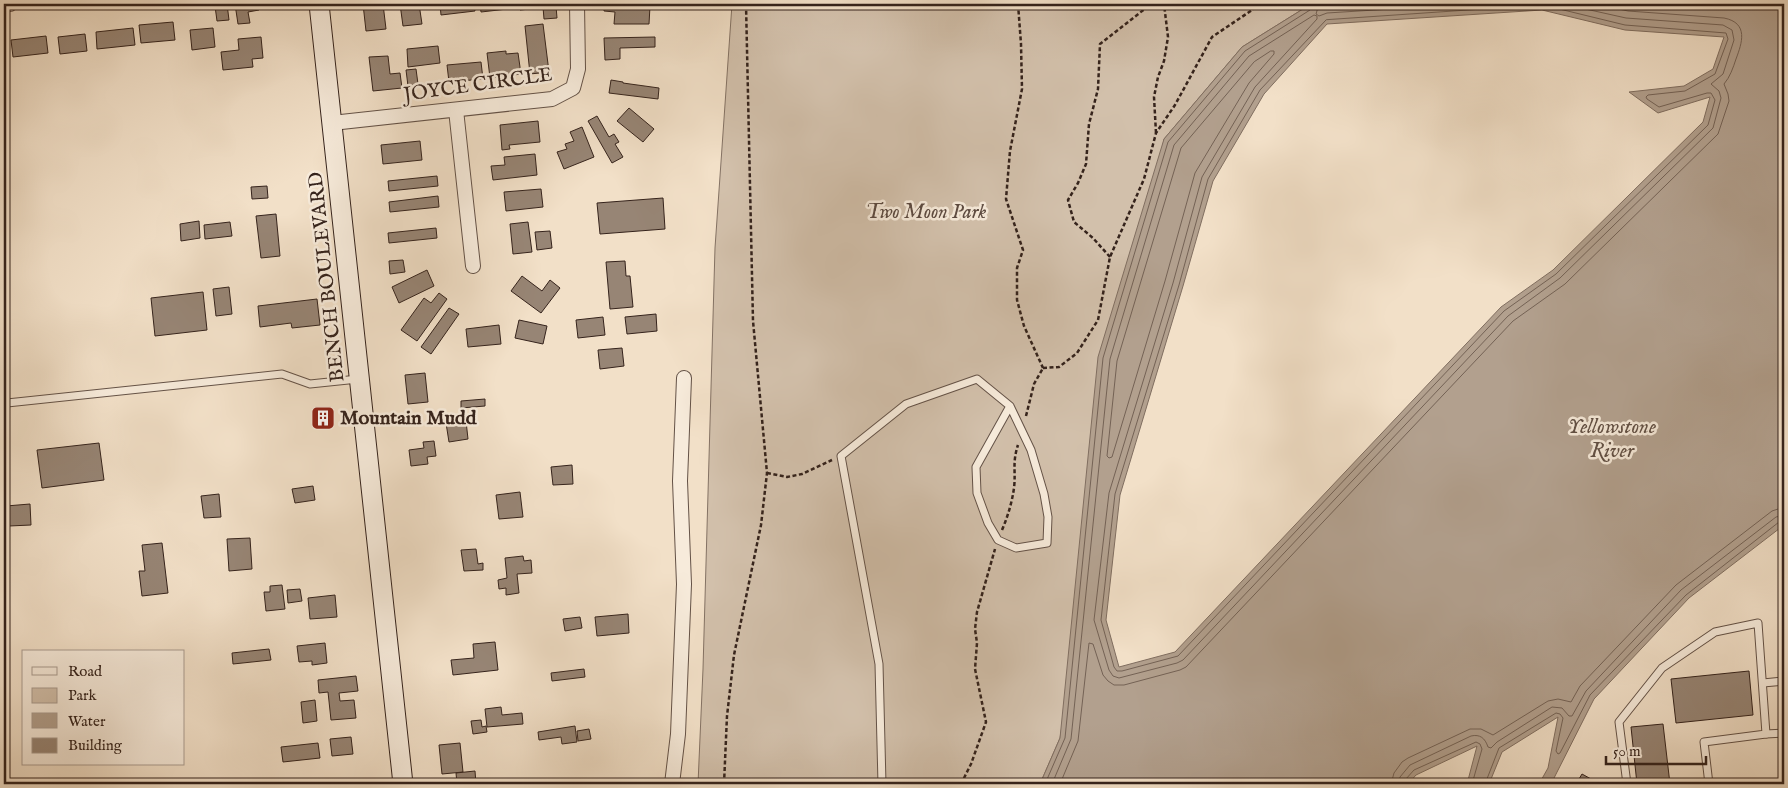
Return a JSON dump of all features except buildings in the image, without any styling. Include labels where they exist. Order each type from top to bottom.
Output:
[{"type":"main road","name":"BENCH BOULEVARD","points":[[319,4],[403,784]]},
{"type":"street","points":[[4,4],[10,4]]},
{"type":"street","name":"JOYCE CIRCLE","points":[[332,123],[552,99],[573,88],[578,69],[577,4]]},
{"type":"street","points":[[456,110],[473,266]]},
{"type":"street","points":[[672,784],[678,734],[684,584],[680,481],[684,378]]},
{"type":"lane","points":[[7,403],[282,374],[310,384],[360,378]]},
{"type":"lane","points":[[882,784],[879,664],[841,456],[906,404],[977,379],[1010,406],[1031,450],[1044,494],[1048,517],[1047,543],[1016,548],[998,540],[988,523],[977,494],[976,467],[1010,406]]},
{"type":"lane","points":[[1627,784],[1619,722],[1662,668],[1715,632],[1758,623],[1766,734]]},
{"type":"lane","points":[[1763,683],[1784,681]]},
{"type":"lane","points":[[1709,784],[1704,742],[1784,733]]},
{"type":"path","points":[[724,784],[734,655],[761,525],[767,473],[753,321],[746,4]]},
{"type":"path","points":[[1018,4],[1022,89],[1010,151],[1006,199],[1022,250],[1017,268],[1017,300],[1024,326],[1043,368]]},
{"type":"path","points":[[1110,257],[1074,222],[1068,200],[1086,164],[1089,124],[1098,89],[1100,44],[1152,4]]},
{"type":"path","points":[[1043,368],[1059,367],[1077,353],[1098,320],[1110,257],[1144,179],[1156,133],[1154,97],[1164,61],[1168,37],[1164,4]]},
{"type":"path","points":[[1156,133],[1175,105],[1212,37],[1262,4]]},
{"type":"path","points":[[961,784],[971,764],[986,722],[975,669],[977,612],[998,540],[1009,514],[1014,486],[1013,458],[1034,384],[1043,368]]},
{"type":"path","points":[[767,473],[787,477],[802,474],[841,456]]},
{"type":"green space","name":"Two Moon Park","points":[[732,4],[1311,4],[1242,47],[1164,139],[1060,738],[1040,784],[698,784],[715,248]]},
{"type":"water","name":"Yellowstone River","points":[[1311,4],[1784,4],[1784,525],[1689,598],[1594,699],[1551,784],[1539,784],[1548,768],[1558,717],[1502,752],[1489,784],[1467,784],[1477,746],[1416,775],[1408,784],[1040,784],[1060,738],[1098,357],[1164,139],[1242,47]],"holes":[[[1542,10],[1625,30],[1724,37],[1713,69],[1684,86],[1629,92],[1658,113],[1710,97],[1703,122],[1553,270],[1501,307],[1175,652],[1119,667],[1106,620],[1120,495],[1213,181],[1264,94],[1327,24]]]},
{"type":"place","name":"Mountain Mudd","points":[[323,418]]}]
